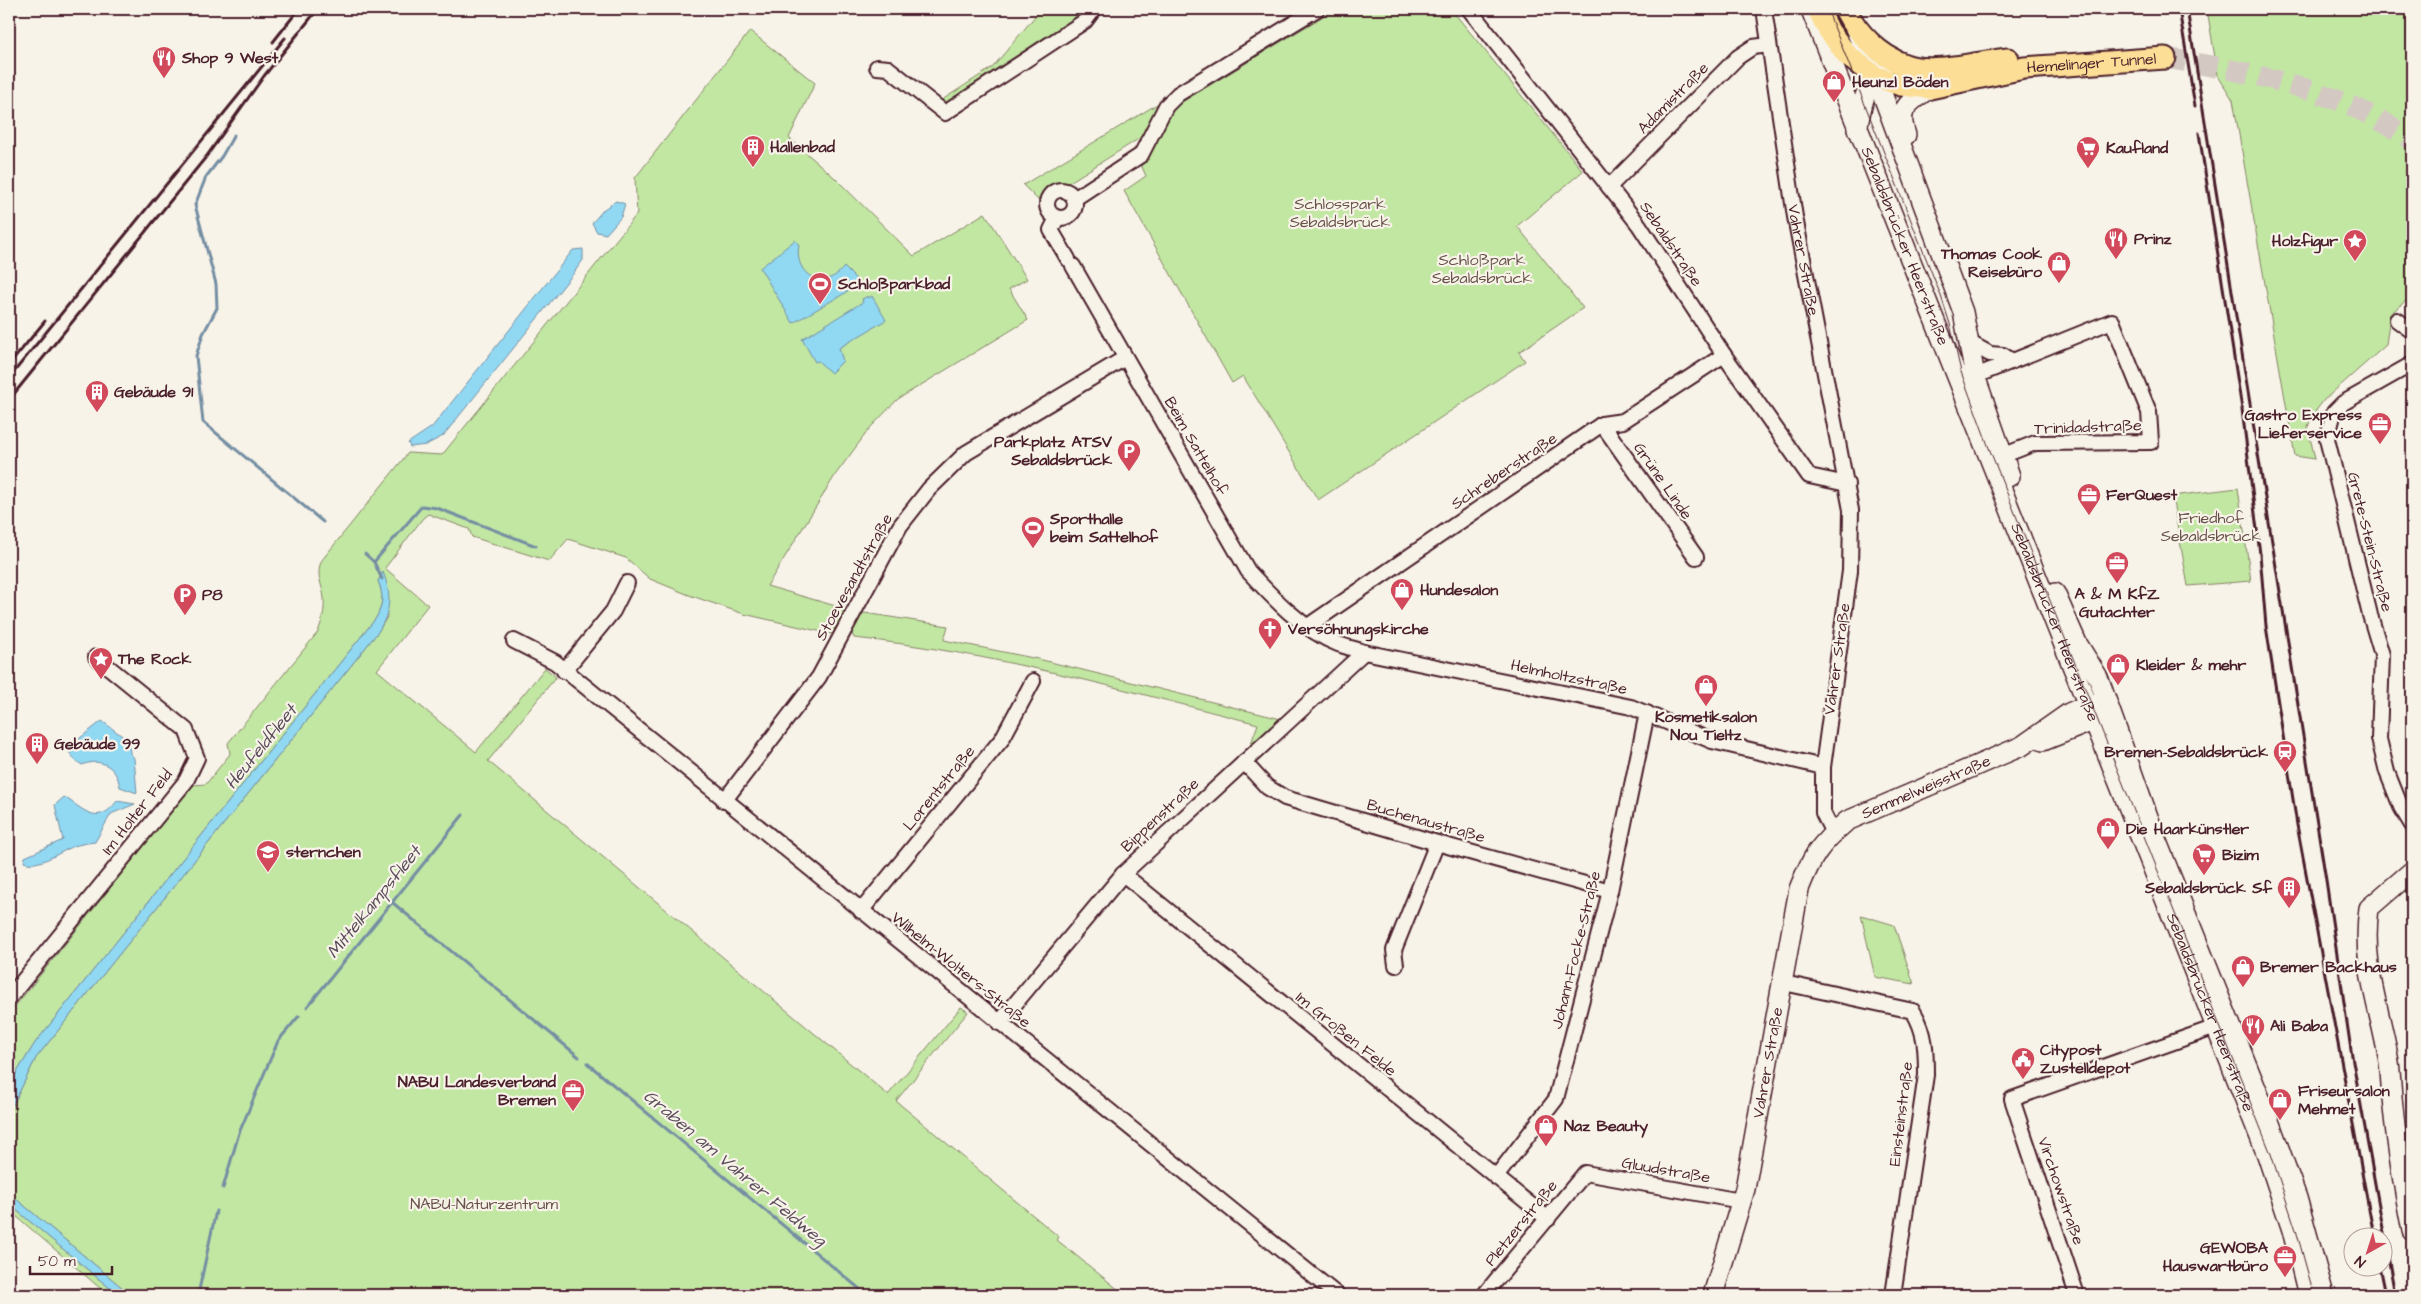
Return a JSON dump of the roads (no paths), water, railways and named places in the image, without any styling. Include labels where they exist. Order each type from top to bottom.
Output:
[{"type":"main road","name":"Sebaldsbrücker Heerstraße","points":[[1810,9],[1857,129],[1966,380],[2002,456],[2059,603],[2077,643],[2098,677],[2159,847],[2291,1180],[2324,1295]]},
{"type":"main road","name":"Hemelinger Tunnel","points":[[1818,9],[1838,45],[1876,77],[1901,85],[1930,88],[2024,68],[2165,58],[2089,51],[2038,55],[1944,67],[1905,65],[1878,49],[1849,17]]},
{"type":"main road","name":"Sebaldsbrücker Heerstraße","points":[[1849,17],[1876,77],[1963,312],[1970,343],[1966,380],[2067,658],[2282,1196],[2308,1295]]},
{"type":"main road","points":[[1857,129],[1866,92],[1876,77],[1905,65]]},
{"type":"main road","points":[[1921,196],[1923,178],[1901,119],[1902,113],[1909,103],[1930,88]]},
{"type":"main road","points":[[2067,658],[2064,669],[2071,699],[2069,713]]},
{"type":"main road","name":"Semmelweisstraße","points":[[2022,746],[2033,745],[2107,703]]},
{"type":"main road","name":"Semmelweisstraße","points":[[1833,833],[1847,821],[2022,746],[2069,713],[2090,713]]},
{"type":"main road","name":"Vahrer Straße","points":[[1713,1295],[1741,1202],[1784,983],[1799,889],[1812,858],[1833,833]]},
{"type":"main road","points":[[2412,871],[2369,908],[2367,959],[2377,1012],[2374,1038],[2384,1082],[2393,1107],[2412,1231]]},
{"type":"street","points":[[878,66],[888,68],[945,113],[1085,21],[1094,9]]},
{"type":"street","points":[[1074,199],[1141,155],[1166,106],[1178,94],[1317,9]]},
{"type":"street","name":"Sebaldstraße","points":[[1469,9],[1639,225],[1724,355],[1809,476],[1847,484]]},
{"type":"street","name":"Vahrer Straße","points":[[1764,9],[1795,217],[1847,484],[1852,539],[1850,571],[1823,767],[1823,813],[1833,833]]},
{"type":"street","name":"Adamistraße","points":[[1609,187],[1738,57],[1753,47],[1769,46]]},
{"type":"street","points":[[1059,191],[1065,191],[1074,199],[1075,207],[1072,214],[1065,218],[1057,218],[1048,208],[1050,196],[1059,191]]},
{"type":"street","name":"Beim Sattelhof","points":[[1057,218],[1052,230],[1248,571],[1271,596],[1308,626]]},
{"type":"street","points":[[2397,320],[2412,331]]},
{"type":"street","name":"Trinidadstraße","points":[[1966,380],[2112,321],[2149,412],[2151,442],[2035,443],[2002,456]]},
{"type":"street","points":[[1970,343],[1990,354],[2003,355],[2012,361]]},
{"type":"street","name":"Schreberstraße","points":[[1308,626],[1602,424],[1623,421],[1724,355]]},
{"type":"street","name":"Stoevesandtstraße","points":[[724,801],[819,677],[900,526],[929,488],[966,453],[1125,358]]},
{"type":"street","name":"Grete-Stein-Straße","points":[[2412,364],[2343,403],[2334,412],[2327,439],[2370,615],[2382,655],[2379,739],[2387,772],[2401,807],[2412,825]]},
{"type":"street","name":"Grüne Linde","points":[[1602,424],[1696,557]]},
{"type":"street","points":[[564,671],[613,611],[627,583]]},
{"type":"street","name":"Helmholtzstraße","points":[[1308,626],[1337,644],[1364,652],[1631,707],[1712,741],[1823,767]]},
{"type":"street","name":"Wilhelm-Wolters-Straße","points":[[514,641],[547,657],[1337,1295]]},
{"type":"street","name":"Bippenstraße","points":[[1000,1023],[1123,874],[1364,652]]},
{"type":"street","name":"Im Holter Feld","points":[[9,998],[180,788],[197,758],[186,730],[96,657]]},
{"type":"street","name":"Lorentstraße","points":[[861,911],[1002,739],[1033,681]]},
{"type":"street","name":"Johann-Focke-Straße","points":[[1496,1178],[1556,1098],[1610,891],[1646,713]]},
{"type":"street","name":"Buchenaustraße","points":[[1244,762],[1267,787],[1284,798],[1610,891]]},
{"type":"street","points":[[1396,965],[1394,950],[1437,843]]},
{"type":"street","name":"Im Großen Felde","points":[[1123,874],[1548,1219]]},
{"type":"street","name":"Einsteinstraße","points":[[1784,983],[1913,1011],[1922,1025],[1926,1048],[1926,1075],[1893,1295]]},
{"type":"street","name":"Virchowstraße","points":[[2078,1295],[2012,1099],[2216,1027]]},
{"type":"street","name":"Gluudstraße","points":[[1585,1173],[1741,1202]]},
{"type":"street","name":"Pletzerstraße","points":[[1484,1295],[1585,1173]]},
{"type":"water","points":[[616,201],[625,204],[621,217],[606,234],[597,232],[592,223],[604,209]]},
{"type":"water","points":[[795,240],[799,245],[798,256],[801,265],[812,277],[828,278],[836,275],[844,267],[861,284],[793,323],[760,268]]},
{"type":"water","points":[[583,249],[583,260],[573,274],[443,436],[426,445],[410,447],[408,443],[432,427],[573,250]]},
{"type":"water","points":[[868,296],[869,298],[872,296],[886,320],[839,348],[843,361],[831,373],[818,361],[815,362],[802,339],[863,302],[862,299]]},
{"type":"water","points":[[383,572],[388,588],[389,603],[386,617],[378,632],[36,1058],[9,1113],[9,1085],[35,1043],[376,618],[382,600],[378,581]]},
{"type":"water","points":[[102,721],[129,741],[130,753],[134,758],[137,793],[120,787],[112,769],[96,762],[82,765],[69,752],[80,738]]},
{"type":"water","points":[[64,797],[84,810],[96,814],[110,809],[117,801],[135,804],[111,814],[95,842],[75,846],[49,859],[36,863],[24,862],[25,857],[63,840],[55,805]]},
{"type":"water","points":[[9,1193],[131,1295],[118,1295],[9,1204]]},
{"type":"waterway","points":[[234,135],[222,156],[206,177],[195,205],[216,284],[217,308],[203,334],[196,356],[203,422],[323,522]]},
{"type":"waterway","name":"Heufeldfleet","points":[[374,562],[422,506],[437,508],[536,546]]},
{"type":"waterway","name":"Heufeldfleet","points":[[365,554],[374,562],[382,579]]},
{"type":"waterway","name":"Mittelkampsfleet","points":[[307,1007],[463,815]]},
{"type":"waterway","name":"Graben am Vahrer Feldweg","points":[[393,903],[579,1057]]},
{"type":"waterway","name":"Mittelkampsfleet","points":[[223,1188],[239,1133],[278,1041],[299,1016]]},
{"type":"waterway","name":"Graben am Vahrer Feldweg","points":[[587,1063],[867,1295]]},
{"type":"waterway","name":"Mittelkampsfleet","points":[[198,1295],[216,1211]]},
{"type":"tunnel","points":[[2165,58],[2262,77],[2325,95],[2384,122],[2412,140]]},
{"type":"tram line","points":[[1827,9],[1941,296],[1950,324],[1961,372],[1989,448],[2271,1154],[2296,1230],[2314,1295]]},
{"type":"railway","points":[[273,42],[299,9]]},
{"type":"railway","points":[[9,400],[206,157],[264,76],[318,9]]},
{"type":"railway","points":[[2179,9],[2195,106]]},
{"type":"railway","points":[[2187,9],[2326,880],[2351,1050],[2395,1295]]},
{"type":"railway","points":[[9,378],[285,38]]},
{"type":"railway","points":[[2199,133],[2242,409],[2260,554],[2266,626],[2297,825],[2372,1226]]},
{"type":"railway","points":[[9,365],[45,321]]},
{"type":"railway","points":[[2381,1276],[2385,1295]]},
{"type":"place","name":"Shop 9 West","points":[[164,79]]},
{"type":"place","name":"Heunzl Böden","points":[[1834,103]]},
{"type":"place","name":"Hallenbad","points":[[753,168]]},
{"type":"place","name":"Kaufland","points":[[2088,169]]},
{"type":"place","name":"Prinz","points":[[2116,260]]},
{"type":"place","name":"Holzfigur","points":[[2355,262]]},
{"type":"place","name":"Thomas Cook Reisebüro","points":[[2059,284]]},
{"type":"place","name":"Schloßparkbad","points":[[820,305]]},
{"type":"place","name":"Gebäude 91","points":[[97,413]]},
{"type":"place","name":"Gastro Express Lieferservice","points":[[2380,445]]},
{"type":"place","name":"Parkplatz ATSV Sebaldsbrück","points":[[1129,472]]},
{"type":"place","name":"FerQuest","points":[[2089,516]]},
{"type":"place","name":"Sporthalle beim Sattelhof","points":[[1033,549]]},
{"type":"place","name":"A & M KfZ Gutachter","points":[[2117,584]]},
{"type":"place","name":"Hundesalon","points":[[1402,611]]},
{"type":"place","name":"P8","points":[[185,616]]},
{"type":"place","name":"Versöhnungskirche","points":[[1270,650]]},
{"type":"place","name":"The Rock","points":[[101,680]]},
{"type":"place","name":"Kleider & mehr","points":[[2118,686]]},
{"type":"place","name":"Kosmetiksalon Nou Tieltz","points":[[1706,707]]},
{"type":"place","name":"Gebäude 99","points":[[37,765]]},
{"type":"place","name":"Bremen-Sebaldsbrück","points":[[2285,773]]},
{"type":"place","name":"Die Haarkünstler","points":[[2108,850]]},
{"type":"place","name":"sternchen","points":[[268,873]]},
{"type":"place","name":"Bizim","points":[[2204,876]]},
{"type":"place","name":"Sebaldsbrück Sf","points":[[2289,909]]},
{"type":"place","name":"Bremer Backhaus","points":[[2243,988]]},
{"type":"place","name":"Ali Baba","points":[[2253,1047]]},
{"type":"place","name":"Citypost Zustelldepot","points":[[2023,1080]]},
{"type":"place","name":"NABU Landesverband Bremen","points":[[573,1112]]},
{"type":"place","name":"Friseursalon Mehmet","points":[[2280,1121]]},
{"type":"place","name":"Naz Beauty","points":[[1546,1147]]},
{"type":"place","name":"GEWOBA Hauswartbüro","points":[[2285,1278]]},
{"type":"park label","name":"Schlosspark Sebaldsbrück","points":[[1340,213]]},
{"type":"park label","name":"Schloßpark Sebaldsbrück","points":[[1482,269]]},
{"type":"park label","name":"Friedhof Sebaldsbrück","points":[[2211,527]]},
{"type":"park label","name":"NABU-Naturzentrum","points":[[484,1204]]}]
